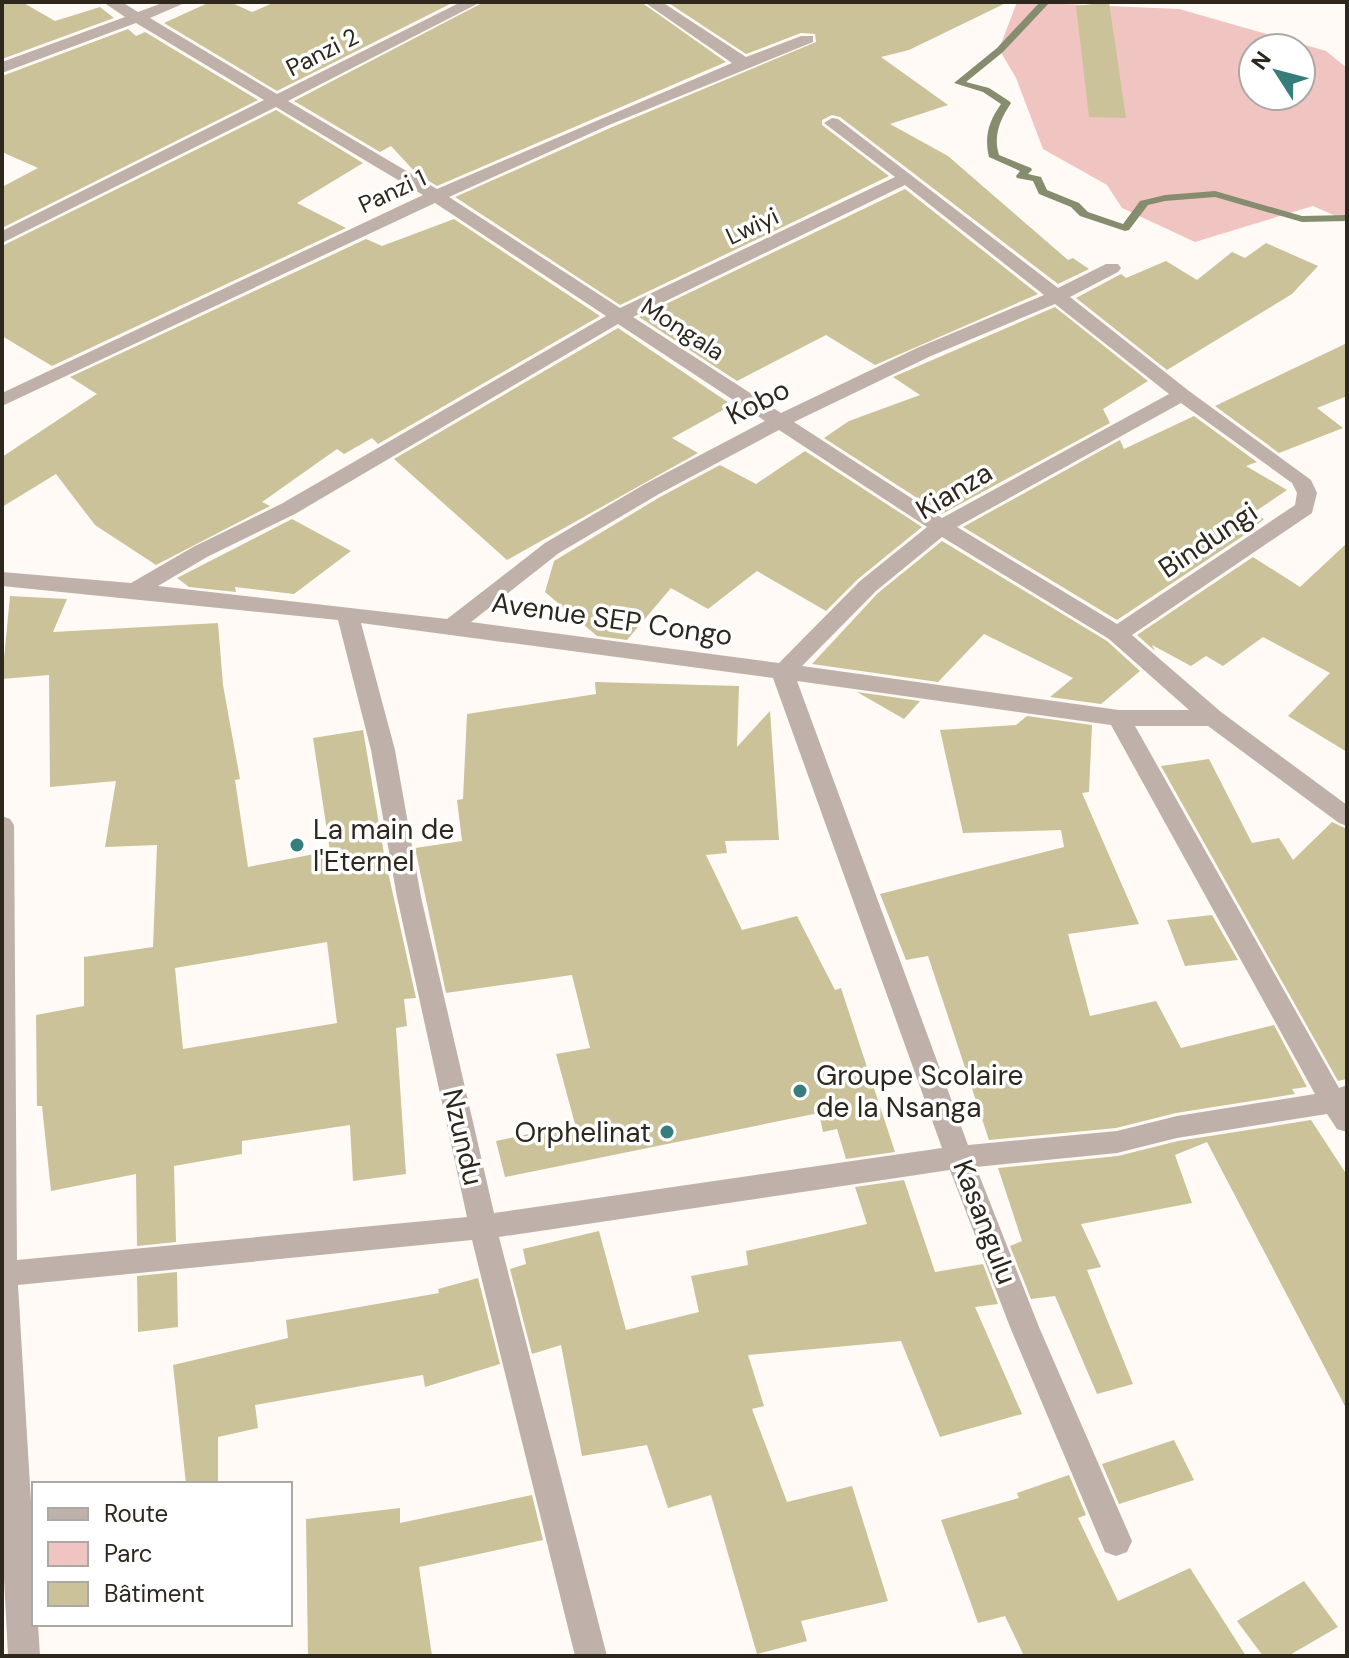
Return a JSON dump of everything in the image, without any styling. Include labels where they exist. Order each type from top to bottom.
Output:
[{"type":"street","name":"Mongala","points":[[111,2],[436,196],[941,527],[1117,634],[1213,718],[1342,809]]},
{"type":"street","points":[[2,68],[179,2]]},
{"type":"street","name":"Panzi 2","points":[[2,238],[473,2]]},
{"type":"street","points":[[652,2],[743,63]]},
{"type":"street","name":"Panzi 1","points":[[2,400],[436,196],[743,63],[807,39]]},
{"type":"street","points":[[832,123],[907,178],[1182,395]]},
{"type":"street","name":"Lwiyi","points":[[136,590],[200,552],[288,509],[617,317],[907,178]]},
{"type":"street","name":"Kobo","points":[[452,626],[552,548],[778,422],[924,352],[1056,297],[1112,268]]},
{"type":"street","name":"Bindungi","points":[[1117,634],[1305,508],[1307,493],[1301,480],[1182,395]]},
{"type":"street","name":"Kianza","points":[[783,673],[868,586],[941,527],[1182,395]]},
{"type":"street","name":"Avenue SEP Congo","points":[[2,579],[136,590],[452,626],[1119,718],[1213,718]]},
{"type":"street","name":"Nzundu","points":[[348,616],[383,750],[409,897],[483,1227],[591,1656]]},
{"type":"street","name":"Kasangulu","points":[[783,673],[959,1157],[1067,1434],[1116,1541]]},
{"type":"street","points":[[2,1274],[483,1227],[959,1157],[1117,1142],[1177,1127],[1342,1106],[1119,718]]},
{"type":"street","points":[[2,825],[2,1274],[24,1656]]},
{"type":"green space","points":[[1017,2],[1179,9],[1260,32],[1237,32],[1237,112],[1317,112],[1317,48],[1326,51],[1347,68],[1347,221],[1313,206],[1195,242],[1122,208],[1107,185],[1043,149],[1016,78],[999,49]]},
{"type":"building","points":[[2,2],[22,2],[55,21],[100,7],[114,18],[2,59]]},
{"type":"building","points":[[210,2],[230,2],[252,12],[275,2],[454,2],[277,91],[164,23]]},
{"type":"building","points":[[484,2],[641,2],[726,62],[437,186],[416,173],[391,146],[380,152],[294,101]]},
{"type":"building","points":[[667,2],[1008,2],[909,50],[881,57],[948,105],[890,124],[948,156],[1068,260],[1073,258],[1089,269],[1058,284],[840,117],[832,115],[822,120],[822,125],[889,176],[620,305],[455,197],[816,42],[815,34],[801,33],[746,54]]},
{"type":"building","points":[[1109,2],[1126,118],[1089,117],[1076,6]]},
{"type":"building","points":[[128,29],[136,36],[145,32],[258,100],[2,228],[2,187],[38,168],[2,152],[2,76]]},
{"type":"building","points":[[276,110],[363,163],[297,203],[346,228],[52,366],[2,336],[2,246]]},
{"type":"building","points":[[905,189],[1038,294],[875,365],[826,335],[737,381],[639,317]]},
{"type":"building","points":[[454,219],[600,316],[378,444],[372,438],[344,454],[337,449],[262,502],[270,506],[156,565],[95,525],[56,474],[2,507],[2,457],[97,394],[70,377],[366,239],[382,246]]},
{"type":"building","points":[[1266,243],[1318,266],[1292,294],[1167,370],[1076,298],[1121,274],[1126,278],[1166,261],[1197,280],[1232,252],[1245,258]]},
{"type":"building","points":[[1055,307],[1148,381],[1103,409],[1110,423],[942,514],[824,438],[849,421],[920,395],[893,377]]},
{"type":"building","points":[[618,328],[732,405],[672,438],[698,453],[507,560],[394,459]]},
{"type":"building","points":[[1347,343],[1347,396],[1317,408],[1343,428],[1279,453],[1215,406]]},
{"type":"building","points":[[1194,416],[1257,462],[1246,466],[1287,490],[1253,513],[1264,519],[1246,534],[1117,620],[963,527],[1120,440],[1124,449]]},
{"type":"building","points":[[805,451],[922,527],[858,579],[826,611],[757,571],[708,609],[671,588],[627,640],[597,636],[545,592],[554,561],[660,497],[720,465],[756,484]]},
{"type":"building","points":[[292,519],[351,551],[294,594],[235,587],[236,592],[189,587],[177,578]]},
{"type":"building","points":[[942,541],[1107,641],[1140,671],[1101,704],[1050,697],[1073,678],[984,634],[938,682],[812,664],[878,593]]},
{"type":"building","points":[[1347,543],[1347,752],[1288,716],[1330,673],[1263,637],[1223,666],[1206,656],[1191,666],[1152,645],[1155,651],[1137,635],[1253,557],[1300,587]]},
{"type":"building","points":[[10,596],[67,599],[53,632],[218,623],[223,685],[240,779],[235,780],[248,867],[330,851],[313,738],[363,730],[384,854],[416,998],[404,999],[407,1026],[396,1028],[406,1174],[353,1181],[350,1125],[242,1141],[242,1154],[174,1166],[176,1242],[137,1246],[136,1174],[51,1191],[42,1106],[37,1106],[36,1015],[84,1006],[84,957],[153,947],[157,845],[105,847],[116,781],[50,787],[49,675],[2,679]],"holes":[[[327,942],[337,1023],[183,1049],[175,968]]]},
{"type":"building","points":[[595,682],[739,686],[737,747],[770,711],[779,840],[725,841],[727,853],[706,855],[742,930],[797,916],[835,990],[841,988],[895,1152],[846,1159],[837,1129],[823,1132],[819,1113],[505,1177],[496,1141],[575,1124],[556,1054],[590,1048],[572,975],[446,993],[415,848],[462,841],[457,800],[463,799],[467,714],[596,694]]},
{"type":"building","points":[[857,692],[920,701],[904,719]]},
{"type":"building","points":[[1027,716],[1092,725],[1089,792],[1082,793],[1139,924],[1068,934],[1090,1016],[1156,1001],[1181,1048],[1274,1025],[1307,1087],[1292,1089],[1295,1094],[1176,1113],[1116,1128],[989,1140],[928,956],[906,960],[880,894],[1064,847],[1061,830],[963,833],[940,730],[1016,725]]},
{"type":"building","points":[[1209,759],[1252,843],[1279,838],[1293,860],[1332,822],[1347,829],[1347,1079],[1338,1081],[1161,766]]},
{"type":"building","points":[[1212,915],[1238,960],[1185,966],[1167,920]]},
{"type":"building","points":[[1311,1120],[1347,1175],[1347,1410],[1207,1142],[1175,1155],[1192,1203],[1081,1224],[1101,1267],[1087,1270],[1133,1384],[1097,1394],[1055,1296],[1031,1299],[1010,1246],[1022,1241],[998,1168],[1118,1156],[1178,1141]]},
{"type":"building","points":[[904,1180],[935,1272],[983,1264],[998,1304],[975,1307],[1022,1414],[940,1437],[901,1341],[748,1355],[764,1406],[752,1409],[787,1502],[852,1486],[888,1601],[801,1621],[807,1641],[757,1654],[711,1495],[668,1508],[647,1445],[582,1456],[561,1345],[532,1354],[510,1269],[526,1264],[523,1249],[599,1231],[626,1330],[699,1312],[691,1276],[748,1265],[746,1251],[867,1224],[855,1187]]},
{"type":"building","points":[[177,1272],[178,1327],[138,1332],[137,1276]]},
{"type":"building","points":[[478,1278],[500,1364],[425,1387],[423,1375],[255,1405],[258,1428],[218,1437],[218,1482],[186,1482],[173,1365],[288,1338],[286,1320],[439,1293],[438,1289]]},
{"type":"building","points":[[1174,1440],[1194,1480],[1119,1504],[1102,1464]]},
{"type":"building","points":[[1069,1475],[1086,1515],[1078,1518],[1118,1601],[1190,1568],[1246,1656],[1024,1656],[1005,1616],[978,1623],[941,1520],[1019,1498],[1017,1493]]},
{"type":"building","points":[[532,1495],[543,1540],[419,1567],[432,1656],[308,1656],[306,1519],[400,1508],[400,1523]]},
{"type":"building","points":[[1304,1581],[1338,1627],[1288,1656],[1263,1656],[1237,1621]]},
{"type":"waterway","points":[[1045,2],[1000,50],[959,83],[986,90],[1006,103],[992,129],[994,157],[1027,170],[1021,176],[1037,179],[1043,192],[1075,205],[1084,214],[1125,228],[1144,203],[1215,194],[1302,219],[1347,218]]},
{"type":"place","name":"La main de l'Eternel","points":[[297,845]]},
{"type":"place","name":"Groupe Scolaire de la Nsanga","points":[[800,1091]]},
{"type":"place","name":"Orphelinat","points":[[667,1132]]}]
